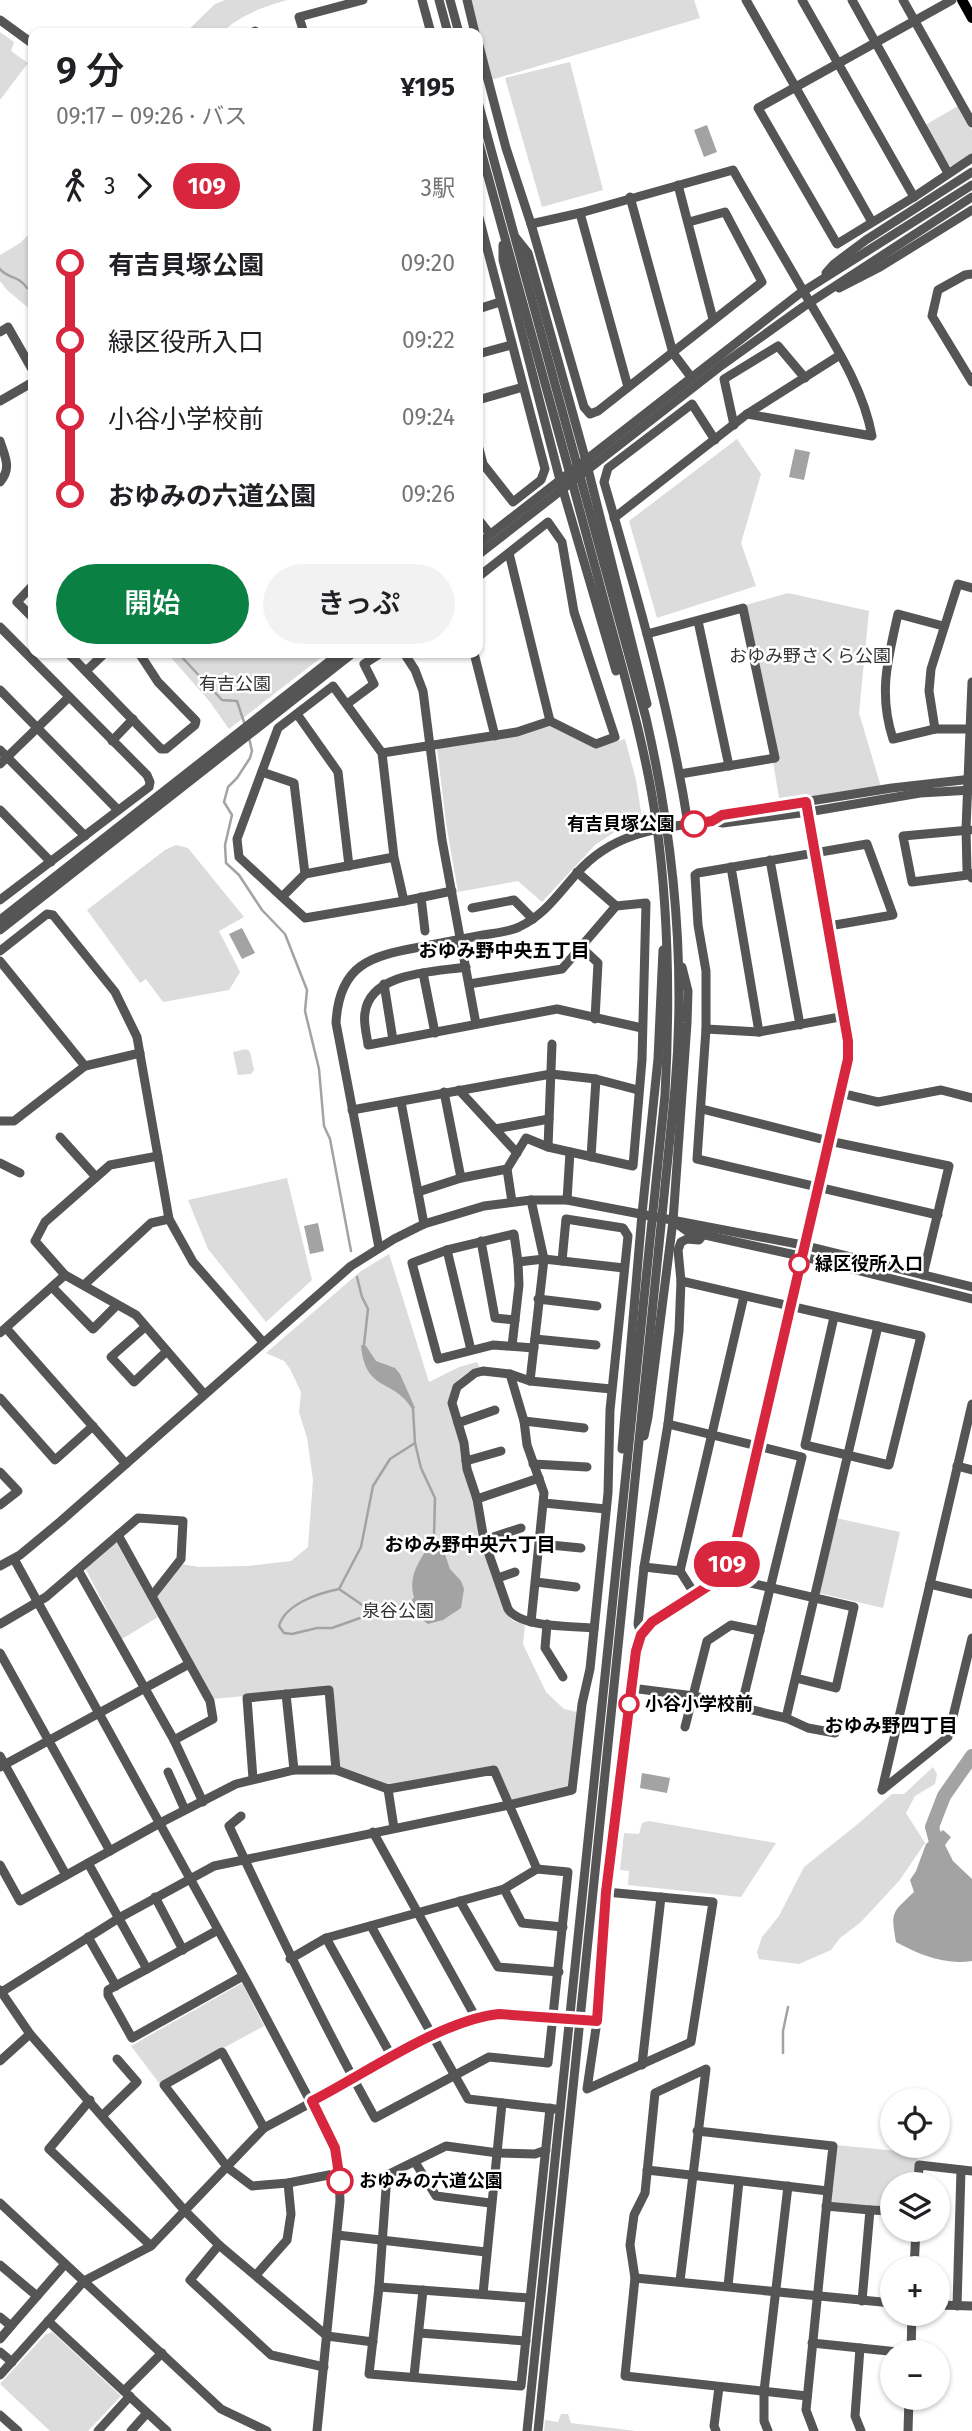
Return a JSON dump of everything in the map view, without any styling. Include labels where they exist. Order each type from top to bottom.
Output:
[{"type":"main road","points":[[962,0],[972,18]]},
{"type":"street","points":[[302,28],[299,17],[363,0]]},
{"type":"street","points":[[422,0],[426,28]]},
{"type":"street","points":[[439,0],[447,28]]},
{"type":"street","points":[[450,0],[458,28]]},
{"type":"street","points":[[467,0],[474,28]]},
{"type":"street","points":[[746,0],[872,222]]},
{"type":"street","points":[[802,0],[914,197]]},
{"type":"street","points":[[852,0],[948,173]]},
{"type":"street","points":[[903,0],[972,123]]},
{"type":"street","points":[[952,0],[758,108],[837,244],[972,158]]},
{"type":"street","points":[[0,20],[28,40]]},
{"type":"street","points":[[483,61],[506,148],[584,407],[590,414],[598,411],[762,282],[725,212],[689,222]]},
{"type":"street","points":[[483,120],[646,718],[666,818],[680,959],[676,1075],[538,2431]]},
{"type":"street","points":[[483,159],[649,777],[656,819],[669,968],[665,1095],[555,2109],[527,2431]]},
{"type":"street","points":[[531,224],[733,170],[858,389],[872,436],[747,414]]},
{"type":"street","points":[[821,280],[834,264],[866,240],[972,173]]},
{"type":"street","points":[[678,185],[713,320]]},
{"type":"street","points":[[587,465],[691,377],[799,294],[972,185]]},
{"type":"street","points":[[630,197],[673,353],[691,377]]},
{"type":"street","points":[[483,551],[561,485],[722,365],[803,307],[972,197]]},
{"type":"street","points":[[824,293],[845,286],[880,267],[972,210]]},
{"type":"street","points":[[580,213],[628,387]]},
{"type":"street","points":[[483,234],[545,469],[541,480],[513,502],[483,464]]},
{"type":"street","points":[[515,237],[528,253],[587,465],[646,690],[646,718]]},
{"type":"street","points":[[505,241],[503,260],[561,485],[617,671],[632,708]]},
{"type":"street","points":[[972,274],[965,275],[939,290],[932,316],[972,382]]},
{"type":"street","points":[[483,307],[500,302]]},
{"type":"street","points":[[0,332],[8,327],[28,362]]},
{"type":"street","points":[[483,353],[511,345]]},
{"type":"street","points":[[734,425],[724,380],[778,346],[805,378]]},
{"type":"street","points":[[614,518],[747,414],[840,355]]},
{"type":"street","points":[[0,401],[28,385]]},
{"type":"street","points":[[483,399],[523,387]]},
{"type":"street","points":[[688,824],[680,774],[647,634],[604,482],[608,468],[692,404],[715,440]]},
{"type":"street","points":[[0,440],[9,467],[0,482]]},
{"type":"street","points":[[483,540],[561,485]]},
{"type":"street","points":[[382,753],[517,732],[550,721],[596,744],[614,737],[575,612],[562,542],[548,522],[483,573]]},
{"type":"street","points":[[483,525],[490,534]]},
{"type":"street","points":[[509,553],[550,721]]},
{"type":"street","points":[[935,729],[929,691],[931,669],[958,584],[972,588]]},
{"type":"street","points":[[28,591],[18,603],[28,613]]},
{"type":"street","points":[[647,634],[743,608],[775,758],[680,774]]},
{"type":"street","points":[[943,626],[898,614],[884,677],[885,716],[892,739],[935,729],[971,729]]},
{"type":"street","points":[[698,621],[729,766]]},
{"type":"street","points":[[0,627],[28,649]]},
{"type":"street","points":[[2,895],[51,862],[149,787],[150,782],[36,658]]},
{"type":"street","points":[[73,658],[161,749],[166,749],[196,722],[158,682],[142,658]]},
{"type":"street","points":[[86,671],[100,658]]},
{"type":"street","points":[[254,726],[334,658]]},
{"type":"street","points":[[0,920],[347,658]]},
{"type":"street","points":[[347,704],[374,684],[364,664],[373,658]]},
{"type":"street","points":[[407,658],[423,691],[439,820],[476,1024]]},
{"type":"street","points":[[475,658],[495,736]]},
{"type":"street","points":[[969,830],[903,836],[912,882],[970,876],[972,682]]},
{"type":"street","points":[[404,901],[394,857],[382,753],[333,686],[278,728],[237,839],[239,858],[305,918],[404,901],[452,891]]},
{"type":"street","points":[[0,690],[118,810]]},
{"type":"street","points":[[0,764],[4,753],[69,697]]},
{"type":"street","points":[[297,713],[338,772],[349,866]]},
{"type":"street","points":[[112,741],[132,719]]},
{"type":"street","points":[[0,930],[239,737]]},
{"type":"street","points":[[4,753],[85,836]]},
{"type":"street","points":[[262,772],[294,783],[304,874]]},
{"type":"street","points":[[712,821],[722,815],[892,788],[971,779]]},
{"type":"street","points":[[379,1248],[336,1023],[339,998],[349,978],[374,957],[518,928],[552,904],[577,872],[604,848],[639,833],[688,824],[712,821],[723,823],[970,789]]},
{"type":"street","points":[[606,1892],[713,1902],[691,2042],[587,2089],[597,2021],[606,1892],[636,1651],[641,1635],[658,1617],[720,1576],[734,1550],[800,1256],[819,1188],[848,1059],[845,1016],[806,802]]},
{"type":"street","points":[[0,810],[51,862]]},
{"type":"street","points":[[829,926],[893,915],[867,844],[698,873],[694,879],[706,971],[706,1029],[697,1159],[938,1215]]},
{"type":"street","points":[[282,897],[304,874],[394,857]]},
{"type":"street","points":[[770,860],[800,1025]]},
{"type":"street","points":[[731,867],[759,1032]]},
{"type":"street","points":[[577,872],[616,906]]},
{"type":"street","points":[[421,897],[425,931]]},
{"type":"street","points":[[472,908],[514,900],[533,919]]},
{"type":"street","points":[[469,984],[562,969],[616,906],[646,903],[642,1060],[633,1166],[548,1147],[526,1138],[507,1169],[512,1202]]},
{"type":"street","points":[[0,951],[47,914],[53,915],[115,992],[131,1023],[140,1053],[169,1219],[193,1262],[263,1342]]},
{"type":"street","points":[[624,1478],[622,1434],[657,1059],[663,940],[667,925]]},
{"type":"street","points":[[581,947],[598,963],[595,1019]]},
{"type":"street","points":[[637,1455],[648,1417],[673,1221],[688,991],[680,959]]},
{"type":"street","points":[[0,961],[85,1066]]},
{"type":"street","points":[[466,967],[423,973],[384,984],[372,993],[364,1021],[369,1045],[557,1009],[642,1028]]},
{"type":"street","points":[[423,973],[435,1032]]},
{"type":"street","points":[[384,984],[393,1040]]},
{"type":"street","points":[[706,1029],[759,1032],[845,1016]]},
{"type":"street","points":[[548,1147],[552,1044]]},
{"type":"street","points":[[0,1121],[14,1121],[85,1066],[140,1053]]},
{"type":"street","points":[[352,1110],[551,1074],[596,1079],[638,1090]]},
{"type":"street","points":[[591,1157],[596,1079]]},
{"type":"street","points":[[459,1090],[517,1153]]},
{"type":"street","points":[[840,1093],[878,1102],[941,1090],[972,1098]]},
{"type":"street","points":[[444,1092],[461,1178]]},
{"type":"street","points":[[401,1102],[424,1224]]},
{"type":"street","points":[[702,1108],[828,1141],[949,1166],[923,1275]]},
{"type":"street","points":[[495,1129],[548,1119]]},
{"type":"street","points":[[60,1137],[96,1177]]},
{"type":"street","points":[[567,1200],[570,1152]]},
{"type":"street","points":[[158,1156],[110,1165],[45,1222],[35,1241],[65,1275],[136,1315],[204,1394]]},
{"type":"street","points":[[0,1163],[20,1173]]},
{"type":"street","points":[[418,1192],[461,1178],[507,1169]]},
{"type":"street","points":[[530,1381],[544,1259],[531,1200]]},
{"type":"street","points":[[0,1566],[14,1559],[61,1521],[351,1266],[424,1224],[484,1206],[531,1200],[567,1200],[803,1245],[972,1287]]},
{"type":"street","points":[[84,1285],[151,1223],[169,1219]]},
{"type":"street","points":[[373,2342],[327,2336],[219,2245],[185,2211],[30,2034],[1,1992],[119,1918],[214,1866],[572,1790],[582,1704],[590,1669],[606,1509],[611,1389],[628,1236],[623,1228],[566,1219],[562,1261]]},
{"type":"street","points":[[673,1221],[687,1231],[972,1298]]},
{"type":"street","points":[[512,1346],[519,1285],[514,1234],[447,1250],[412,1263],[438,1359],[493,1345],[512,1346],[596,1345]]},
{"type":"street","points":[[641,1635],[638,1624],[644,1567],[668,1424],[679,1331],[681,1280],[678,1250],[681,1241],[699,1240],[704,1235]]},
{"type":"street","points":[[481,1241],[495,1318],[515,1320]]},
{"type":"street","points":[[447,1250],[471,1350]]},
{"type":"street","points":[[518,1262],[544,1259],[624,1268]]},
{"type":"street","points":[[65,1275],[3,1330],[126,1464]]},
{"type":"street","points":[[681,1280],[921,1336],[890,1465],[805,1445],[834,1317]]},
{"type":"street","points":[[52,1287],[93,1329],[117,1305]]},
{"type":"street","points":[[694,1593],[680,1571],[744,1296]]},
{"type":"street","points":[[538,1299],[597,1306]]},
{"type":"street","points":[[786,1718],[878,1326]]},
{"type":"street","points":[[145,1327],[111,1357],[134,1382],[167,1351]]},
{"type":"street","points":[[594,1628],[531,1622],[516,1618],[512,1614],[484,1540],[464,1443],[452,1403],[453,1395],[462,1381],[483,1371],[510,1374],[530,1381],[611,1389]]},
{"type":"street","points":[[510,1374],[524,1421],[527,1445],[544,1493],[531,1622]]},
{"type":"street","points":[[0,1398],[55,1460],[93,1426]]},
{"type":"street","points":[[972,1404],[883,1790],[948,1737],[972,1638]]},
{"type":"street","points":[[458,1423],[495,1410]]},
{"type":"street","points":[[524,1421],[584,1428]]},
{"type":"street","points":[[668,1424],[802,1457],[741,1708]]},
{"type":"street","points":[[466,1461],[501,1451]]},
{"type":"street","points":[[533,1464],[587,1467]]},
{"type":"street","points":[[957,1466],[972,1469]]},
{"type":"street","points":[[0,1472],[18,1491],[0,1505]]},
{"type":"street","points":[[477,1499],[539,1478]]},
{"type":"street","points":[[544,1503],[606,1509]]},
{"type":"street","points":[[0,1624],[38,1602],[138,1518],[183,1521],[181,1559],[152,1595]]},
{"type":"street","points":[[484,1540],[521,1528]]},
{"type":"street","points":[[118,1535],[210,1701],[213,1719],[174,1740]]},
{"type":"street","points":[[540,1544],[581,1548]]},
{"type":"street","points":[[14,1559],[312,2101],[335,2148],[340,2173],[340,2201],[317,2431]]},
{"type":"street","points":[[644,1567],[680,1571]]},
{"type":"street","points":[[78,1570],[174,1740],[202,1801]]},
{"type":"street","points":[[498,1578],[515,1572]]},
{"type":"street","points":[[720,1576],[854,1607],[836,1688],[796,1678]]},
{"type":"street","points":[[536,1582],[576,1587]]},
{"type":"street","points":[[930,1584],[972,1594]]},
{"type":"street","points":[[547,1624],[545,1648],[562,1677]]},
{"type":"street","points":[[685,1727],[707,1641],[731,1625],[760,1631]]},
{"type":"street","points":[[0,1653],[110,1851]]},
{"type":"street","points":[[66,1875],[2,1763],[49,1741],[188,1664]]},
{"type":"street","points":[[631,1688],[694,1696],[835,1733]]},
{"type":"street","points":[[253,1779],[247,1698],[329,1690],[336,1770]]},
{"type":"street","points":[[286,1694],[294,1770]]},
{"type":"street","points":[[0,1865],[20,1901],[202,1801],[236,1784],[253,1779],[294,1770],[336,1770],[388,1789],[494,1770],[537,1869]]},
{"type":"street","points":[[168,1772],[185,1810]]},
{"type":"street","points":[[388,1789],[394,1828]]},
{"type":"street","points":[[241,1816],[229,1826],[270,1909],[290,1959],[375,2118],[489,2057],[548,2063],[568,1872],[537,1869],[504,1889],[326,1938],[290,1959]]},
{"type":"street","points":[[373,1832],[476,2018]]},
{"type":"street","points":[[88,1863],[148,1969]]},
{"type":"street","points":[[504,1889],[522,1923],[563,1927]]},
{"type":"street","points":[[155,1897],[183,1950]]},
{"type":"street","points":[[642,2065],[661,1897]]},
{"type":"street","points":[[460,1900],[498,1967],[559,1972]]},
{"type":"street","points":[[371,1926],[468,2099],[555,2109]]},
{"type":"street","points":[[218,1930],[108,1990],[107,1994],[132,2038],[243,1976]]},
{"type":"street","points":[[88,1937],[116,1986]]},
{"type":"street","points":[[326,1938],[392,2057]]},
{"type":"street","points":[[0,2375],[84,2281],[151,2246],[264,2128],[463,2021],[499,2014],[597,2021]]},
{"type":"street","points":[[0,2061],[30,2034]]},
{"type":"street","points":[[264,2128],[222,2052],[164,2085],[228,2168],[252,2186],[288,2183],[340,2173]]},
{"type":"street","points":[[103,2115],[137,2082],[117,2059]]},
{"type":"street","points":[[680,2281],[706,2069],[655,2093],[645,2193],[634,2215],[630,2245],[635,2278],[625,2376],[807,2396]]},
{"type":"street","points":[[90,2101],[50,2149],[151,2246]]},
{"type":"street","points":[[483,2294],[502,2103]]},
{"type":"street","points":[[545,2150],[535,2154],[498,2153],[446,2146],[387,2175],[379,2287],[369,2374],[521,2386],[545,2150],[555,2109]]},
{"type":"street","points":[[697,2131],[833,2146],[806,2410],[814,2431]]},
{"type":"street","points":[[415,2162],[436,2196],[490,2203]]},
{"type":"street","points":[[919,2172],[919,2165],[972,2171]]},
{"type":"street","points":[[647,2170],[828,2191]]},
{"type":"street","points":[[957,2306],[961,2170]]},
{"type":"street","points":[[728,2286],[739,2181]]},
{"type":"street","points":[[256,2275],[287,2240],[291,2214],[288,2183]]},
{"type":"street","points":[[768,2431],[764,2421],[764,2391],[788,2186]]},
{"type":"street","points":[[0,2203],[221,2409],[267,2431]]},
{"type":"street","points":[[827,2206],[880,2210]]},
{"type":"street","points":[[862,2301],[870,2210]]},
{"type":"street","points":[[337,2235],[486,2252]]},
{"type":"street","points":[[219,2245],[190,2280],[271,2355],[324,2368]]},
{"type":"street","points":[[0,2339],[65,2264]]},
{"type":"street","points":[[0,2265],[37,2296]]},
{"type":"street","points":[[635,2278],[880,2302]]},
{"type":"street","points":[[379,2287],[530,2298]]},
{"type":"street","points":[[414,2376],[423,2290]]},
{"type":"street","points":[[950,2306],[972,2306]]},
{"type":"street","points":[[0,2317],[11,2326]]},
{"type":"street","points":[[48,2321],[167,2431]]},
{"type":"street","points":[[419,2333],[526,2340]]},
{"type":"street","points":[[812,2343],[880,2350]]},
{"type":"street","points":[[860,2348],[855,2416],[860,2431]]},
{"type":"street","points":[[0,2352],[12,2362]]},
{"type":"street","points":[[98,2431],[162,2353]]},
{"type":"street","points":[[716,2431],[714,2426],[719,2387]]},
{"type":"street","points":[[908,2431],[909,2410]]},
{"type":"street","points":[[131,2431],[147,2413]]},
{"type":"street","points":[[0,2415],[18,2431]]},
{"type":"green space","points":[[225,0],[288,0],[252,12],[228,28],[190,28],[215,4]]},
{"type":"green space","points":[[471,0],[694,0],[700,18],[491,80],[483,48],[483,28],[478,28]]},
{"type":"green space","points":[[0,32],[14,42],[11,51],[28,63],[0,100]]},
{"type":"green space","points":[[570,62],[603,190],[542,207],[505,78]]},
{"type":"green space","points":[[958,106],[972,130],[972,155],[953,167],[949,165],[925,125]]},
{"type":"green space","points":[[28,235],[28,308],[0,281],[0,255]]},
{"type":"green space","points":[[737,439],[761,474],[741,543],[756,586],[657,618],[629,521]]},
{"type":"green space","name":"おゆみ野さくら公園","points":[[788,593],[869,611],[859,713],[881,787],[780,803],[773,762],[777,761],[746,605]]},
{"type":"green space","name":"有吉公園","points":[[171,658],[321,658],[229,729],[210,702]]},
{"type":"green space","name":"有吉貝塚公園","points":[[552,724],[595,747],[625,739],[636,780],[643,824],[616,831],[595,845],[542,902],[518,881],[458,892],[437,748]]},
{"type":"green space","points":[[176,845],[188,848],[244,917],[219,931],[240,972],[229,990],[163,1002],[146,979],[140,983],[87,910],[165,850]]},
{"type":"green space","points":[[246,1049],[250,1052],[254,1070],[251,1074],[238,1075],[233,1052]]},
{"type":"green space","points":[[287,1178],[312,1280],[266,1322],[208,1249],[188,1200]]},
{"type":"green space","name":"泉谷公園","points":[[389,1254],[429,1382],[459,1367],[477,1362],[480,1368],[468,1372],[458,1380],[450,1400],[450,1413],[462,1442],[464,1473],[505,1610],[513,1621],[525,1625],[523,1644],[546,1692],[564,1709],[577,1712],[569,1787],[511,1802],[496,1767],[391,1787],[340,1768],[332,1688],[211,1699],[155,1596],[181,1564],[199,1567],[248,1566],[291,1561],[308,1547],[313,1480],[307,1438],[299,1412],[301,1392],[284,1361],[266,1353],[361,1271]]},
{"type":"green space","points":[[836,1518],[900,1532],[883,1608],[819,1593]]},
{"type":"green space","points":[[116,1541],[158,1617],[122,1639],[85,1568]]},
{"type":"green space","points":[[933,1767],[937,1774],[935,1784],[915,1796],[906,1813],[925,1843],[899,1881],[831,1950],[799,1964],[759,1959],[757,1952],[762,1937],[779,1916],[804,1867],[892,1794],[904,1794]]},
{"type":"green space","points":[[649,1821],[776,1843],[741,1897],[628,1885],[629,1871],[620,1870],[624,1833],[639,1834],[642,1823]]},
{"type":"green space","points":[[242,1983],[264,2026],[159,2083],[131,2046]]},
{"type":"green space","points":[[836,2145],[880,2149],[880,2158],[918,2158],[916,2172],[880,2172],[880,2209],[830,2203]]},
{"type":"green space","points":[[52,2332],[121,2396],[88,2431],[50,2431],[0,2384],[45,2335]]},
{"type":"green space","points":[[561,2414],[568,2414],[571,2423],[636,2431],[544,2431],[545,2420],[558,2422]]},
{"type":"shaded area","points":[[707,125],[717,152],[704,157],[694,130]]},
{"type":"shaded area","points":[[795,449],[810,452],[804,480],[789,477]]},
{"type":"shaded area","points":[[242,928],[255,953],[242,959],[229,934]]},
{"type":"shaded area","points":[[318,1223],[324,1251],[310,1254],[304,1226]]},
{"type":"shaded area","points":[[361,1345],[366,1346],[376,1361],[395,1368],[415,1408],[412,1409],[405,1399],[368,1371]]},
{"type":"shaded area","points":[[434,1537],[441,1543],[450,1569],[461,1581],[464,1589],[461,1608],[443,1620],[428,1624],[405,1610],[414,1597],[414,1573]]},
{"type":"shaded area","points":[[642,1773],[670,1778],[667,1793],[640,1788]]},
{"type":"shaded area","points":[[943,1830],[951,1837],[945,1845],[953,1861],[972,1879],[972,1961],[952,1962],[932,1958],[896,1942],[894,1914],[914,1892],[910,1880],[926,1844]]},
{"type":"waterway","points":[[0,269],[27,288]]},
{"type":"waterway","points":[[183,658],[222,700],[237,701],[245,725]]},
{"type":"waterway","points":[[249,738],[252,751],[250,758],[228,787],[224,802],[232,815],[225,845],[226,863],[239,875],[262,910],[285,934],[307,990],[305,1011],[319,1069],[324,1126],[330,1139],[351,1251]]},
{"type":"waterway","points":[[357,1277],[368,1309],[364,1345]]},
{"type":"waterway","points":[[413,1409],[415,1443],[421,1468],[435,1498],[434,1537]]},
{"type":"waterway","points":[[374,1613],[332,1628],[317,1628],[292,1634],[284,1633],[279,1626],[282,1618],[295,1606],[322,1593],[339,1589],[361,1547],[373,1486],[390,1459],[415,1443]]},
{"type":"waterway","points":[[339,1589],[377,1615],[405,1610]]},
{"type":"waterway","points":[[939,1853],[932,1827],[944,1796],[972,1756]]},
{"type":"waterway","points":[[783,2053],[783,2031],[788,2007]]},
{"type":"bus line","name":"109","points":[[340,2181],[335,2148],[312,2101],[432,2036],[463,2021],[484,2015],[597,2021],[606,1892],[636,1651],[641,1635],[652,1622],[713,1583],[725,1569],[734,1550],[800,1256],[819,1188],[848,1059],[848,1041],[806,802],[722,815],[712,821],[694,824]]},
{"type":"place","name":"有吉貝塚公園","points":[[694,824]]},
{"type":"place","name":"緑区役所入口","points":[[799,1264]]},
{"type":"place","name":"小谷小学校前","points":[[629,1704]]},
{"type":"place","name":"おゆみの六道公園","points":[[340,2181]]},
{"type":"district","name":"おゆみ野中央五丁目","points":[[504,950]]},
{"type":"district","name":"おゆみ野中央六丁目","points":[[470,1544]]},
{"type":"district","name":"おゆみ野四丁目","points":[[891,1725]]}]
